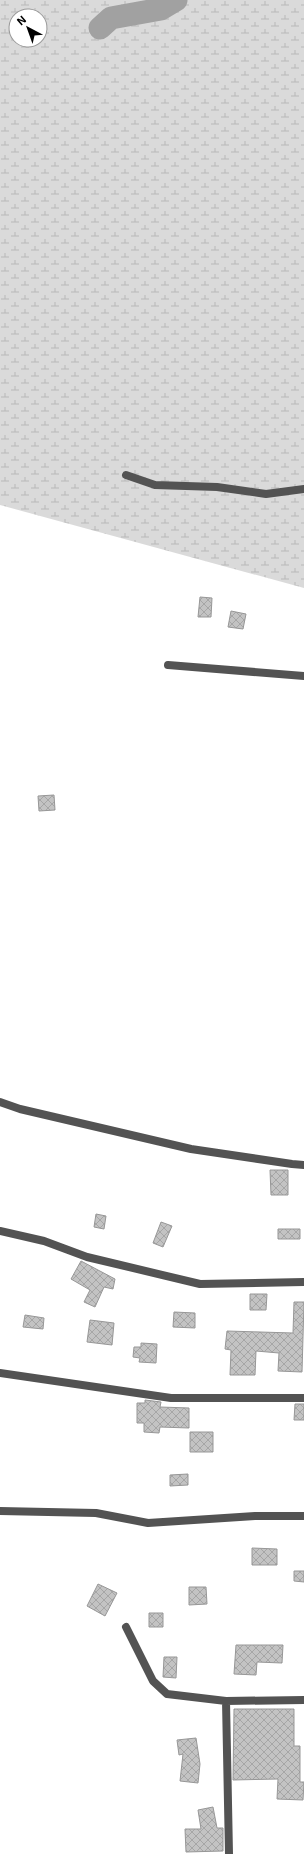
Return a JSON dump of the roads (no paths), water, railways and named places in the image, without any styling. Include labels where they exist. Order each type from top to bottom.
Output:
[{"type":"street","points":[[126,475],[155,485],[217,487],[266,494],[304,489]]},
{"type":"street","points":[[168,665],[304,676]]},
{"type":"street","points":[[0,1102],[20,1109],[191,1149],[304,1165]]},
{"type":"street","points":[[0,1231],[44,1241],[87,1257],[200,1284],[304,1282]]},
{"type":"street","points":[[0,1373],[171,1398],[304,1398]]},
{"type":"street","points":[[0,1511],[96,1512],[148,1523],[255,1516],[304,1516]]},
{"type":"street","points":[[126,1627],[153,1681],[167,1694],[226,1701],[304,1700]]},
{"type":"street","points":[[226,1701],[229,1854]]},
{"type":"waterway","points":[[100,28],[111,18],[161,9],[176,0]]}]
